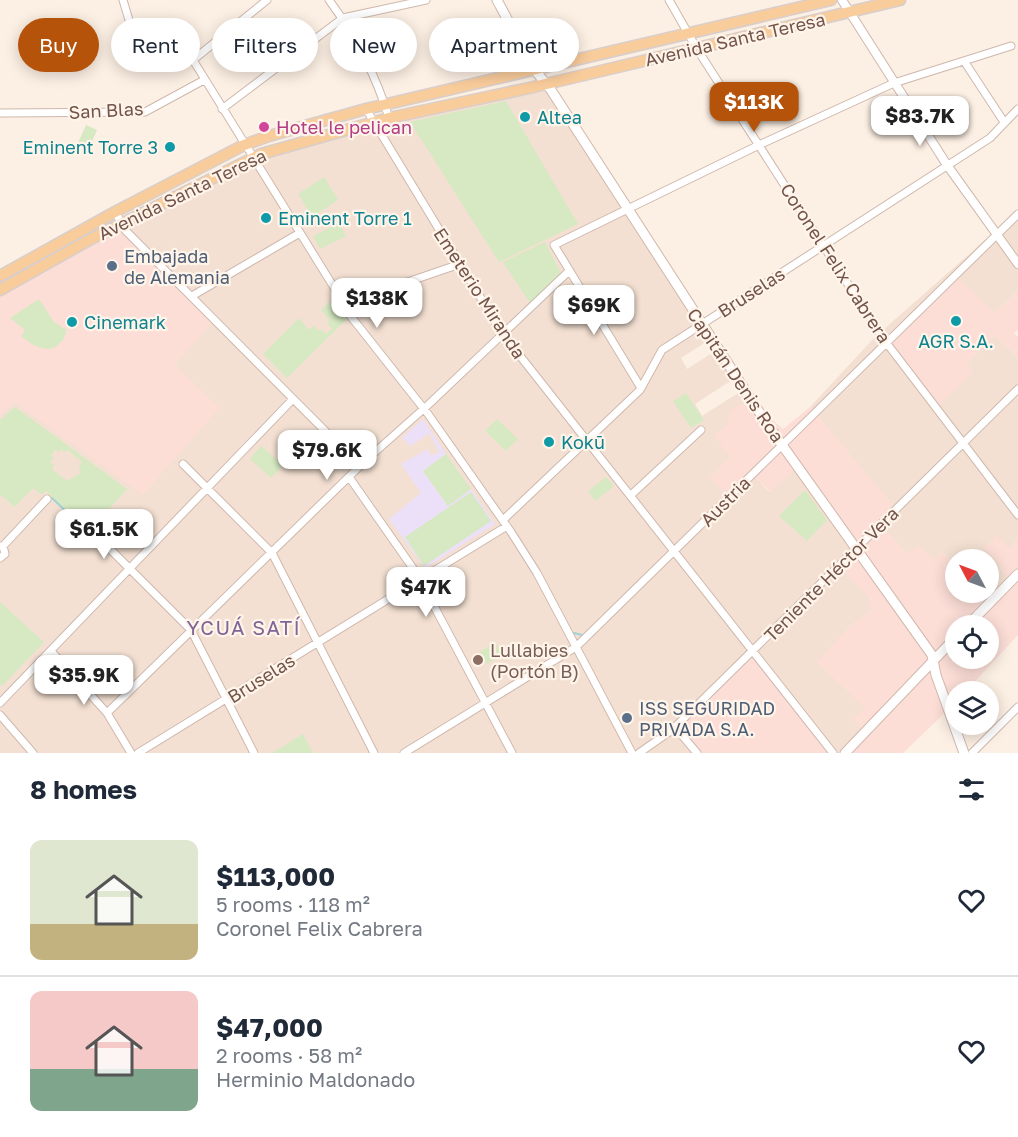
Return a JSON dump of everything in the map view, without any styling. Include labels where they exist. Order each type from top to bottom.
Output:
[{"type":"main road","name":"Capitán Denis Roa","points":[[497,0],[507,18]]},
{"type":"main road","name":"Avenida Santa Teresa","points":[[579,59],[831,0]]},
{"type":"main road","name":"Avenida Santa Teresa","points":[[0,290],[55,258],[251,158],[389,118],[697,49],[900,0]]},
{"type":"main road","name":"Avenida Santa Teresa","points":[[0,276],[115,212],[244,145],[297,127],[384,104],[521,72]]},
{"type":"main road","name":"Capitán Denis Roa","points":[[537,72],[546,83],[782,445],[930,651],[964,753]]},
{"type":"main road","points":[[978,615],[1018,574]]},
{"type":"main road","points":[[845,753],[945,648]]},
{"type":"street","points":[[123,0],[128,18]]},
{"type":"street","points":[[200,54],[267,0]]},
{"type":"street","points":[[329,0],[343,18],[426,0]]},
{"type":"street","name":"Coronel Felix Cabrera","points":[[669,0],[697,49],[887,343],[1018,515]]},
{"type":"street","points":[[842,0],[947,165],[1018,264]]},
{"type":"street","points":[[222,109],[330,28]]},
{"type":"street","points":[[641,387],[568,272],[554,245],[759,145],[894,83],[1011,46]]},
{"type":"street","points":[[964,61],[1004,123]]},
{"type":"street","points":[[200,72],[298,234],[338,294],[349,302],[352,315]]},
{"type":"street","points":[[369,72],[389,118]]},
{"type":"street","name":"San Blas","points":[[0,113],[145,112],[204,80]]},
{"type":"street","name":"Emeterio Miranda","points":[[366,109],[502,333],[833,753]]},
{"type":"street","name":"Bruselas","points":[[138,753],[421,581],[505,523],[641,387],[662,350],[990,138],[1018,109]]},
{"type":"street","points":[[115,212],[120,224],[360,466]]},
{"type":"street","name":"Austria","points":[[404,753],[576,647],[1018,214]]},
{"type":"street","points":[[192,296],[298,234]]},
{"type":"street","points":[[349,302],[460,264]]},
{"type":"street","points":[[107,712],[360,466],[568,272]]},
{"type":"street","points":[[338,294],[339,301],[423,409],[505,523],[537,573],[632,753]]},
{"type":"street","name":"Teniente Héctor Vera","points":[[639,753],[675,727],[1018,389]]},
{"type":"street","points":[[0,703],[293,399]]},
{"type":"street","points":[[631,495],[701,430]]},
{"type":"street","points":[[183,464],[272,553],[374,753]]},
{"type":"street","points":[[349,477],[421,581],[512,753]]},
{"type":"street","points":[[0,558],[5,554],[2,546],[47,499]]},
{"type":"street","points":[[93,532],[191,630],[254,753]]},
{"type":"street","points":[[51,651],[107,712],[131,753]]},
{"type":"street","points":[[972,753],[1018,707]]},
{"type":"street","points":[[0,715],[33,753]]},
{"type":"street","points":[[675,727],[697,753]]},
{"type":"shaded area","points":[[542,79],[709,340],[681,358],[687,369],[717,350],[735,378],[695,404],[702,416],[743,390],[749,399],[730,457],[710,478],[755,476],[769,492],[795,467],[854,546],[873,610],[849,627],[865,708],[864,730],[842,753],[0,753],[0,415],[15,401],[175,365],[121,227],[248,161]]},
{"type":"shaded area","points":[[1018,211],[1018,291],[995,313],[890,343],[972,373],[965,365],[995,335],[1018,357],[1018,539],[1010,548],[1000,569],[1011,579],[999,591],[999,549],[945,549],[945,555],[942,552],[936,560],[906,553],[882,526],[897,511],[810,407],[874,338]]},
{"type":"shaded area","points":[[121,227],[214,320],[175,365],[219,408],[143,495],[15,402],[0,415],[0,293]]},
{"type":"shaded area","points":[[957,277],[995,313],[1018,291],[1018,330],[1014,333],[1018,337],[1018,357],[995,335],[966,364],[973,372],[938,406],[890,343]]},
{"type":"shaded area","points":[[749,399],[783,429],[810,407],[898,511],[882,526],[906,553],[920,546],[935,560],[942,552],[945,555],[945,603],[999,603],[999,590],[1010,579],[1000,569],[1002,566],[999,563],[999,549],[984,548],[997,536],[1009,548],[1018,539],[1018,635],[999,655],[999,615],[945,615],[945,669],[986,669],[975,681],[945,681],[945,713],[903,753],[842,753],[863,730],[853,720],[865,708],[817,662],[849,627],[873,610],[868,603],[871,599],[840,568],[854,546],[796,468],[770,492],[755,476],[731,499],[710,478],[730,457],[714,436],[728,425],[730,411]]},
{"type":"shaded area","points":[[423,419],[446,454],[423,471],[448,506],[471,489],[495,524],[425,568],[389,519],[421,493],[401,464],[428,449],[431,456],[439,452],[429,433],[411,446],[402,438]]},
{"type":"shaded area","points":[[753,651],[833,753],[697,753],[675,727]]},
{"type":"green space","points":[[506,101],[578,224],[499,262],[410,122]]},
{"type":"green space","points":[[86,125],[97,130],[89,148],[78,143]]},
{"type":"green space","points":[[324,177],[338,200],[312,217],[298,194]]},
{"type":"green space","points":[[339,223],[346,236],[320,249],[313,236]]},
{"type":"green space","points":[[545,242],[561,273],[530,303],[503,262]]},
{"type":"green space","points":[[39,299],[54,322],[67,330],[64,339],[54,348],[40,348],[28,342],[21,336],[25,330],[10,318]]},
{"type":"green space","points":[[333,299],[346,320],[287,378],[263,354],[299,318],[309,330],[314,326],[318,331],[321,329],[326,334],[332,329],[327,323],[330,320],[321,310]]},
{"type":"green space","points":[[686,393],[704,420],[691,428],[673,401]]},
{"type":"green space","points":[[15,407],[127,489],[90,531],[46,491],[42,495],[33,488],[15,507],[0,495],[0,420]],"holes":[[[61,449],[65,452],[68,450],[82,462],[79,465],[81,473],[67,481],[52,469],[54,465],[50,462],[54,458],[51,455],[55,450],[59,452]]]},
{"type":"green space","points":[[497,419],[518,439],[506,451],[485,431]]},
{"type":"green space","points":[[261,446],[283,465],[271,478],[250,459]]},
{"type":"green space","points":[[446,454],[471,489],[448,506],[423,471]]},
{"type":"green space","points":[[606,477],[614,486],[595,501],[588,491]]},
{"type":"green space","points":[[805,490],[827,520],[807,541],[779,516]]},
{"type":"green space","points":[[471,492],[491,521],[424,566],[405,537]]},
{"type":"green space","points":[[0,602],[44,642],[2,686],[0,685]]},
{"type":"green space","points":[[495,642],[502,655],[487,664],[480,652]]},
{"type":"green space","points":[[303,734],[313,753],[272,753]]},
{"type":"waterway","points":[[52,498],[88,532]]},
{"type":"waterway","points":[[574,633],[582,635]]},
{"type":"place","name":"Altea","points":[[525,117]]},
{"type":"place","name":"Hotel le pelican","points":[[264,127]]},
{"type":"place","name":"Eminent Torre 3","points":[[170,147]]},
{"type":"place","name":"Eminent Torre 1","points":[[266,218]]},
{"type":"place","name":"Embajada de Alemania","points":[[112,266]]},
{"type":"place","name":"AGR S.A.","points":[[956,321]]},
{"type":"place","name":"Cinemark","points":[[72,322]]},
{"type":"place","name":"Kokū","points":[[549,442]]},
{"type":"place","name":"Lullabies (Portón B)","points":[[478,660]]},
{"type":"place","name":"ISS SEGURIDAD PRIVADA S.A.","points":[[627,718]]},
{"type":"district","name":"YCUÁ SATÍ","points":[[244,627]]}]
